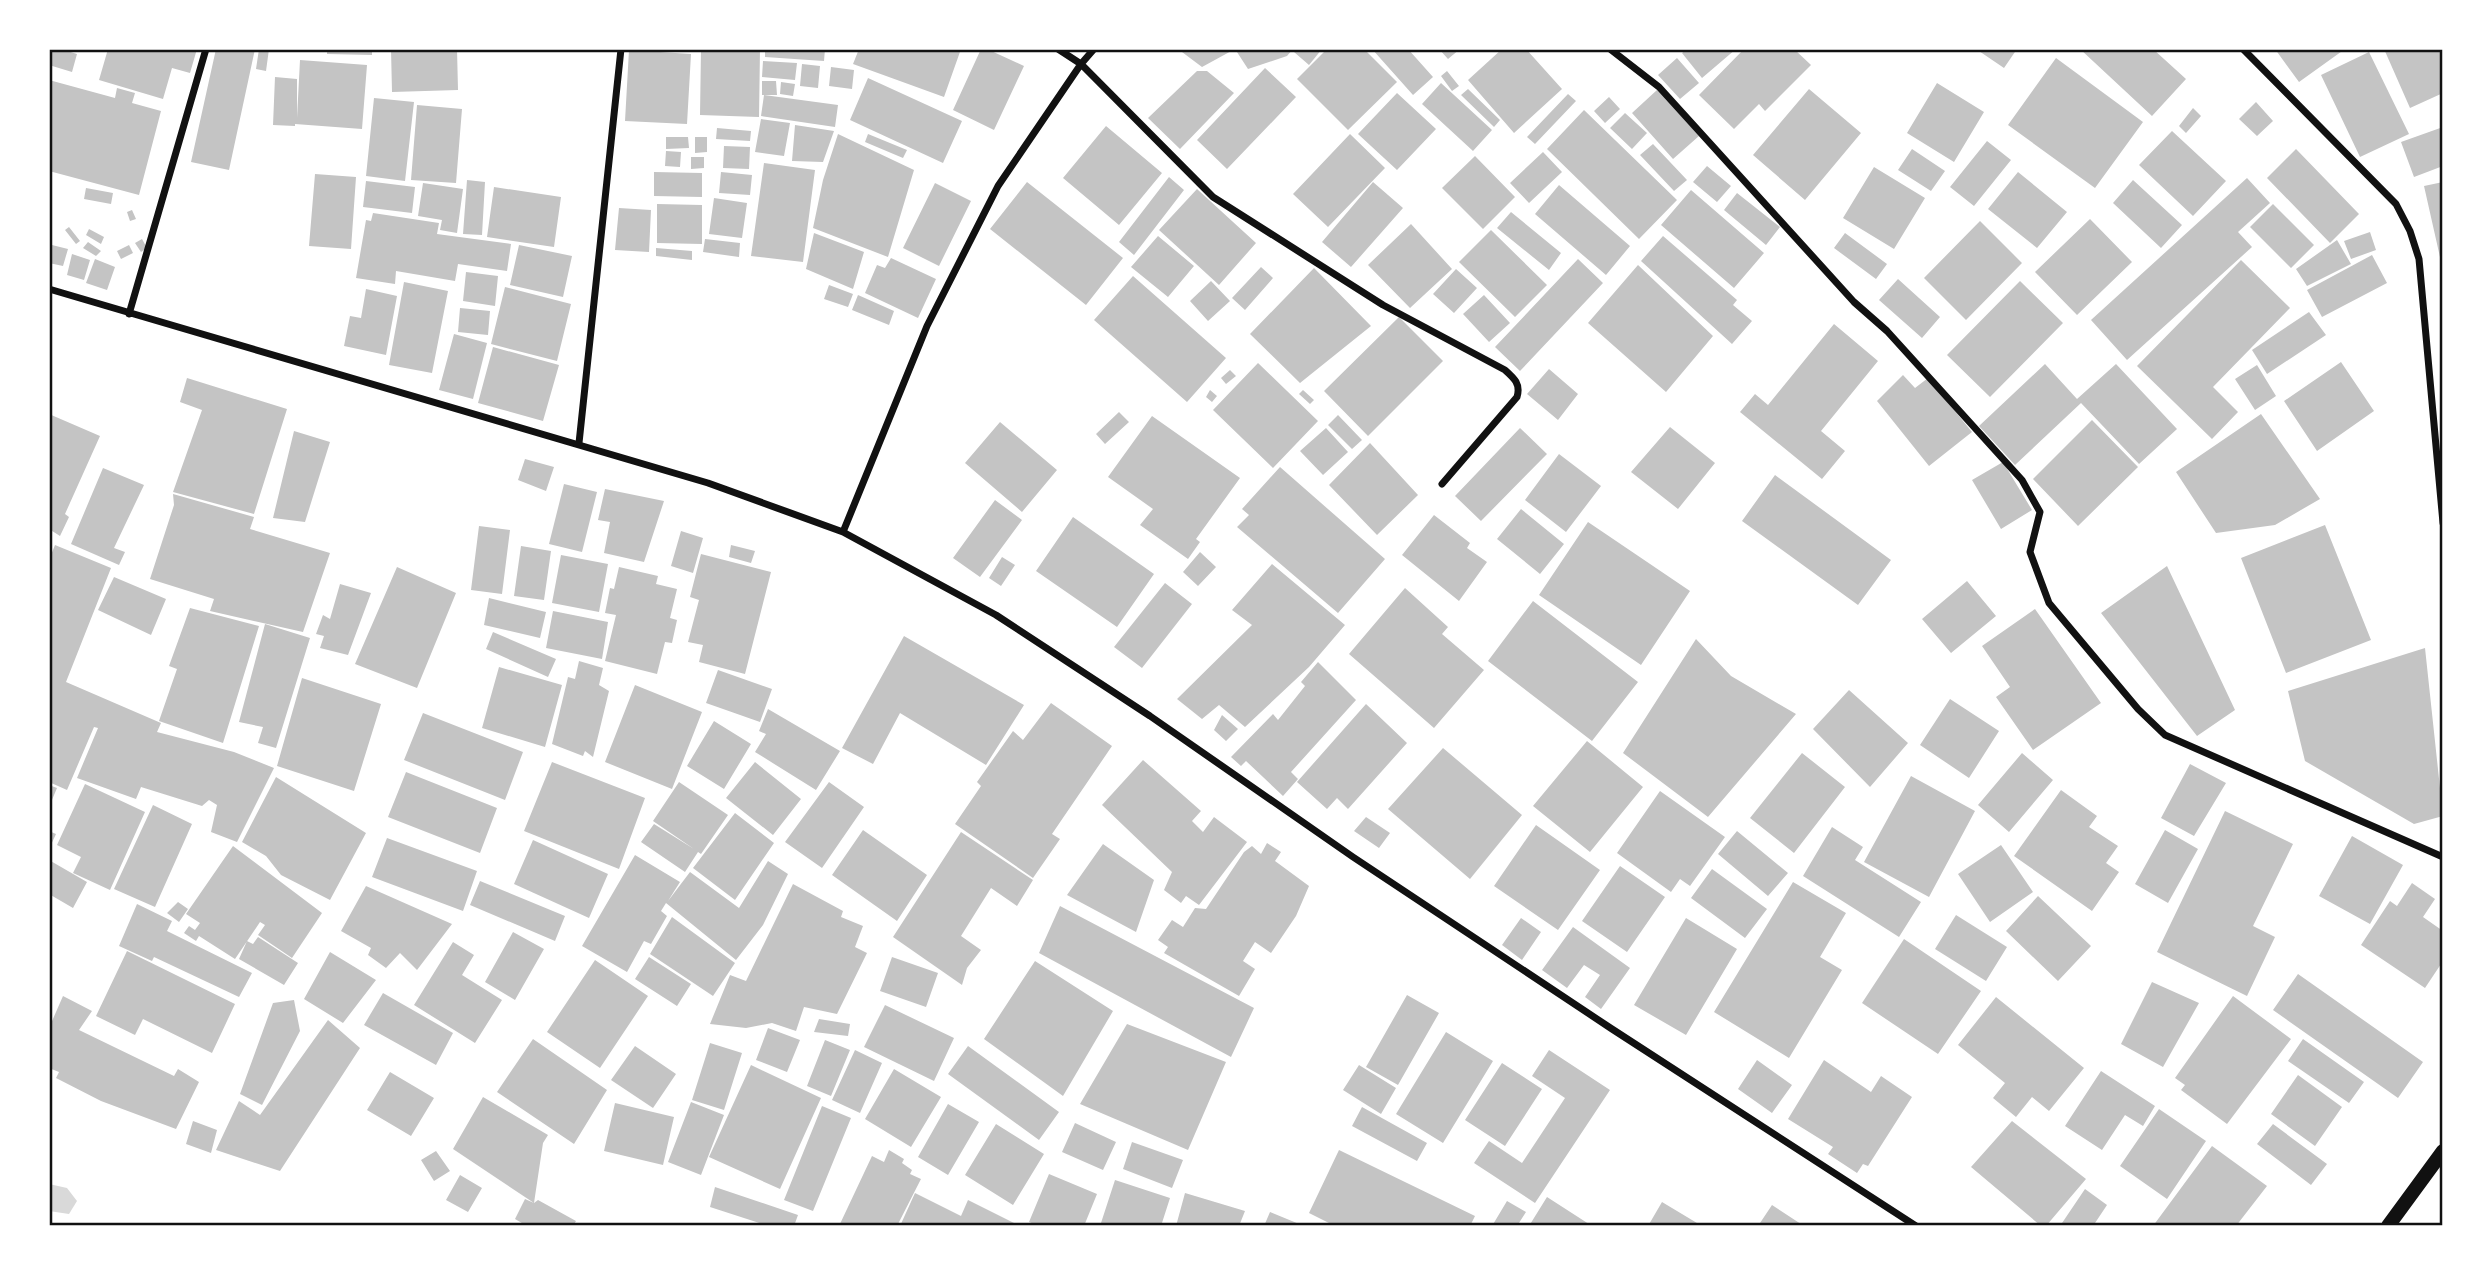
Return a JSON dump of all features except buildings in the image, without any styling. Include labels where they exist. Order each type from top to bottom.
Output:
[{"type":"main road","points":[[2388,1226],[2443,1151]]},
{"type":"street","points":[[129,314],[206,49]]},
{"type":"street","points":[[579,443],[621,49]]},
{"type":"street","points":[[1058,49],[1081,64],[1213,197],[1383,304],[1505,370],[1516,380],[1519,389],[1517,397],[1441,484]]},
{"type":"street","points":[[843,532],[927,326],[998,186],[1094,49]]},
{"type":"street","points":[[1610,49],[1659,87],[1854,302],[1887,331],[2022,480],[2040,512],[2030,552],[2049,603],[2138,709],[2165,735],[2443,857]]},
{"type":"street","points":[[2243,49],[2396,204],[2410,231],[2419,259],[2443,523]]},
{"type":"street","points":[[49,289],[579,443],[708,483],[843,532],[996,615],[1150,716],[1375,872],[1600,1022],[1916,1226]]},
{"type":"shaded area","points":[[49,1184],[67,1188],[77,1201],[69,1214],[49,1211]]}]
